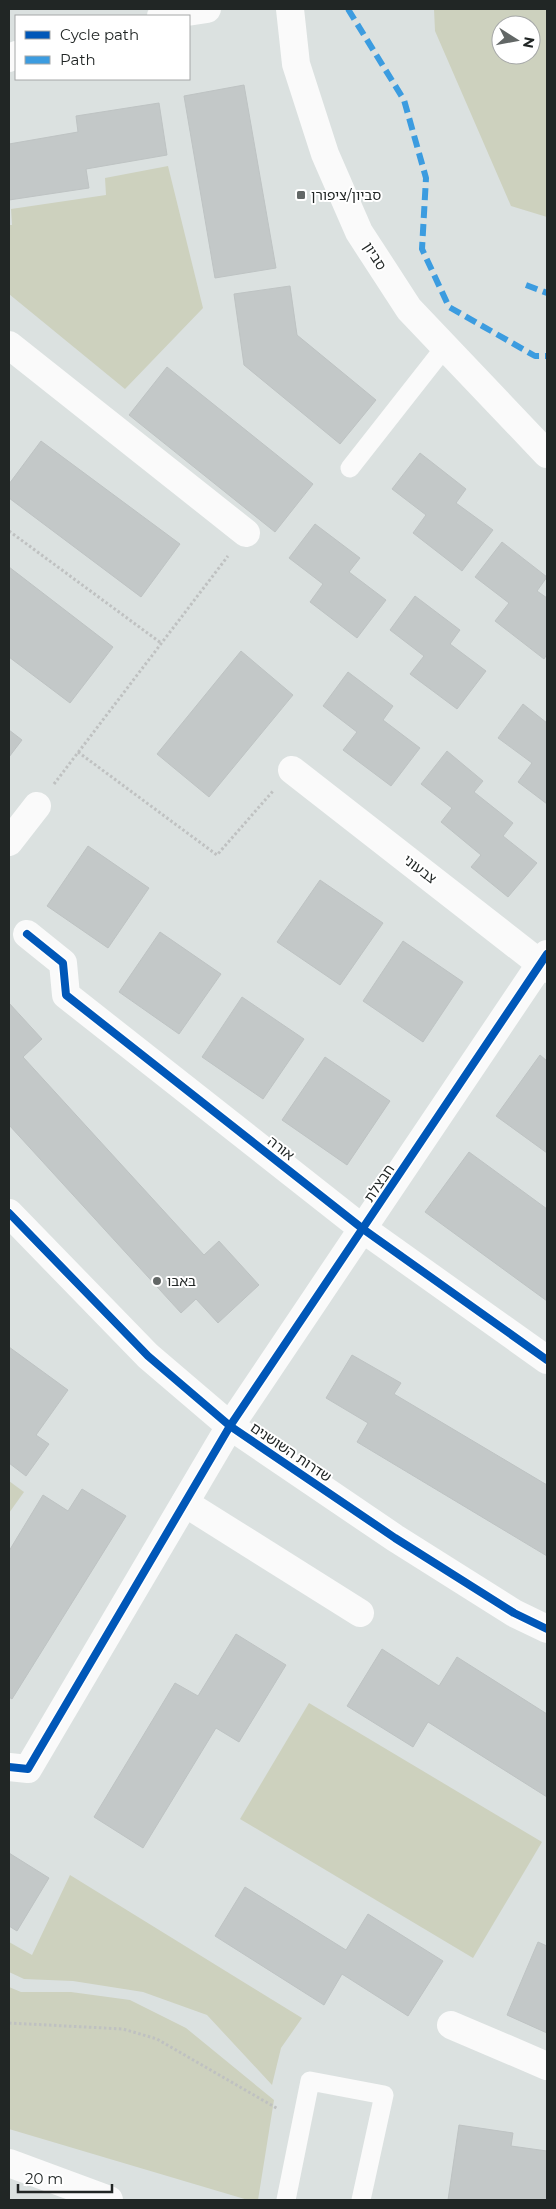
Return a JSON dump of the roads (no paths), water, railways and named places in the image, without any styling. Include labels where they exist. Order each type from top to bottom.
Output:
[{"type":"street","points":[[168,15],[207,9]]},
{"type":"street","name":"סביון","points":[[290,9],[299,74],[325,154],[360,232],[410,309],[547,454]]},
{"type":"street","points":[[9,345],[246,533]]},
{"type":"street","name":"צבעוני","points":[[292,770],[545,962]]},
{"type":"street","points":[[9,842],[37,806]]},
{"type":"street","name":"אורה","points":[[27,934],[63,964],[66,995],[363,1229],[547,1360]]},
{"type":"street","name":"חבצלת","points":[[9,1767],[28,1769],[230,1426],[545,962]]},
{"type":"street","name":"שדרות השושנים","points":[[9,1213],[148,1356],[230,1426],[395,1538],[514,1613],[547,1629]]},
{"type":"street","points":[[185,1503],[360,1613]]},
{"type":"street","points":[[451,2025],[547,2066]]},
{"type":"street","points":[[9,2163],[109,2200]]},
{"type":"lane","points":[[350,468],[445,347]]},
{"type":"lane","points":[[286,2200],[310,2081],[384,2095],[361,2200]]},
{"type":"place","name":"סביון/ציפורן","points":[[301,195]]},
{"type":"place","name":"באבו","points":[[157,1281]]}]
